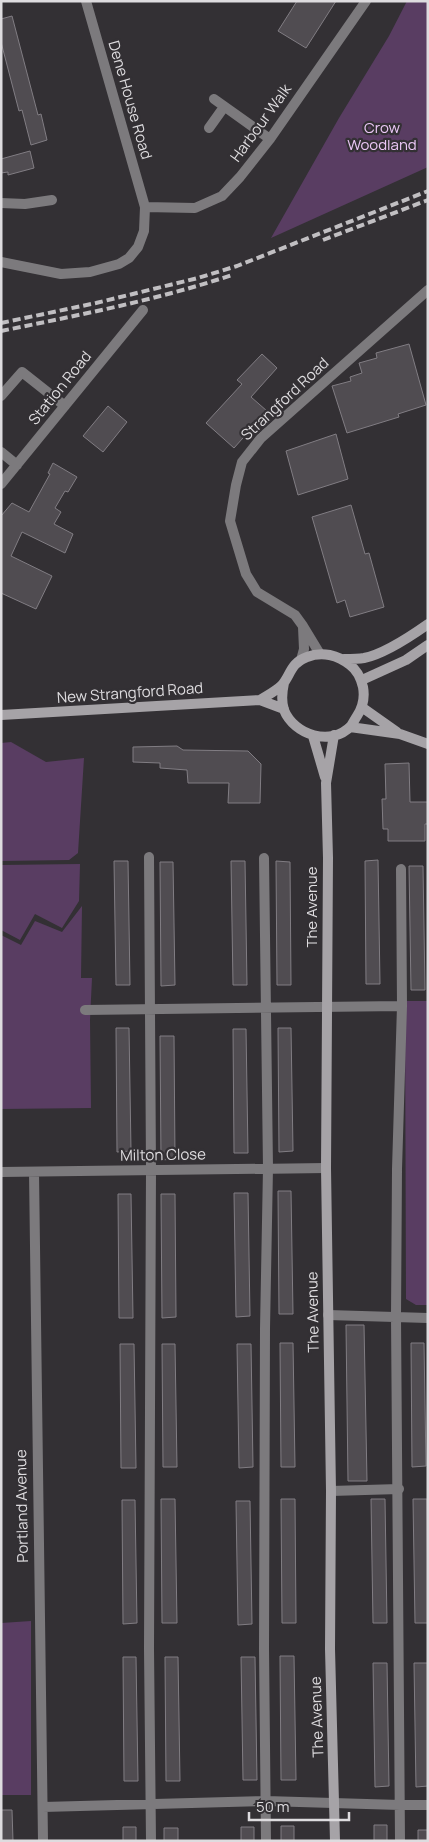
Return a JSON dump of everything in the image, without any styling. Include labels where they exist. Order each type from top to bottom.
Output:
[{"type":"street","name":"Dene House Road","points":[[1,262],[61,274],[90,272],[119,264],[129,258],[138,247],[144,231],[145,207],[86,1]]},
{"type":"street","name":"Harbour Walk","points":[[145,207],[195,208],[222,196],[240,177],[270,139],[361,3]]},
{"type":"street","points":[[214,99],[270,139]]},
{"type":"street","points":[[209,128],[224,106]]},
{"type":"street","points":[[1,203],[25,204],[52,200]]},
{"type":"street","name":"Strangford Road","points":[[320,654],[295,615],[257,592],[246,574],[230,521],[242,462],[261,438],[428,290]]},
{"type":"street","name":"Station Road","points":[[1,484],[142,310]]},
{"type":"street","points":[[1,396],[22,372],[65,406]]},
{"type":"street","points":[[1,452],[17,465]]},
{"type":"street","points":[[344,660],[365,658],[382,651],[428,624]]},
{"type":"street","points":[[301,660],[304,649],[303,626]]},
{"type":"street","points":[[362,680],[406,660],[428,645]]},
{"type":"street","points":[[320,654],[332,655],[354,667],[362,680],[364,694],[363,708],[350,727],[334,735],[324,737],[313,736],[300,730],[290,721],[284,709],[282,696],[284,684],[291,670],[301,660],[320,654]]},
{"type":"street","name":"New Strangford Road","points":[[260,700],[284,684]]},
{"type":"street","name":"New Strangford Road","points":[[1,716],[260,700],[284,709]]},
{"type":"street","points":[[363,708],[400,734]]},
{"type":"street","points":[[350,727],[400,734],[428,744]]},
{"type":"street","name":"The Avenue","points":[[334,735],[326,783],[328,858],[326,1168],[331,1491],[330,1649],[335,1841]]},
{"type":"street","name":"The Avenue","points":[[313,736],[326,783]]},
{"type":"street","points":[[149,857],[151,1170],[149,1620],[151,1841]]},
{"type":"street","points":[[264,858],[268,1168],[265,1329],[266,1841]]},
{"type":"street","points":[[400,869],[402,1006],[397,1169],[396,1317],[399,1490],[400,1841]]},
{"type":"street","points":[[86,1010],[402,1006]]},
{"type":"street","name":"Milton Close","points":[[1,1172],[326,1168]]},
{"type":"street","name":"Portland Avenue","points":[[34,1172],[42,1841]]},
{"type":"street","points":[[328,1315],[428,1318]]},
{"type":"street","points":[[331,1491],[399,1490]]},
{"type":"street","points":[[43,1807],[266,1801],[428,1805]]},
{"type":"green space","name":"Crow Woodland","points":[[407,1],[428,1],[428,167],[271,238],[339,118],[389,36]]},
{"type":"green space","points":[[11,742],[46,762],[84,758],[78,853],[69,860],[1,861],[1,743]]},
{"type":"green space","points":[[80,864],[79,901],[62,928],[35,914],[20,940],[1,930],[1,865]]},
{"type":"green space","points":[[82,906],[81,978],[92,978],[90,1020],[91,1108],[1,1109],[1,935],[21,945],[35,921],[62,932]]},
{"type":"green space","points":[[405,1001],[428,1001],[428,1305],[416,1305],[406,1299]]},
{"type":"green space","points":[[31,1621],[31,1795],[1,1795],[1,1623]]},
{"type":"building","points":[[297,1],[336,1],[306,48],[278,31]]},
{"type":"building","points":[[12,16],[38,115],[41,114],[47,140],[31,145],[22,110],[19,111],[1,42],[1,19]]},
{"type":"building","points":[[30,151],[34,168],[8,175],[8,172],[1,173],[1,159]]},
{"type":"building","points":[[409,344],[426,405],[398,414],[399,417],[347,433],[332,386],[351,381],[350,377],[362,373],[359,363],[377,358],[376,353]]},
{"type":"building","points":[[262,354],[277,368],[251,397],[267,411],[234,448],[206,423],[242,384],[237,380]]},
{"type":"building","points":[[108,406],[127,422],[103,452],[83,436]]},
{"type":"building","points":[[336,434],[348,479],[298,495],[286,451]]},
{"type":"building","points":[[53,463],[77,477],[68,492],[65,491],[55,508],[61,512],[54,524],[73,534],[65,553],[22,532],[11,556],[52,576],[36,609],[1,593],[1,516],[12,503],[29,512],[50,474],[48,473]]},
{"type":"building","points":[[351,505],[365,554],[369,553],[384,607],[350,617],[345,600],[337,603],[312,517]]},
{"type":"building","points":[[177,746],[183,750],[248,751],[261,764],[260,803],[228,803],[229,783],[188,783],[187,770],[160,768],[160,763],[133,762],[133,747]]},
{"type":"building","points":[[409,763],[410,802],[428,802],[428,824],[425,824],[425,841],[388,841],[388,829],[383,829],[382,799],[386,799],[385,764]]},
{"type":"building","points":[[378,860],[380,984],[366,984],[365,861]]},
{"type":"building","points":[[114,861],[128,861],[130,985],[116,985]]},
{"type":"building","points":[[231,861],[245,861],[247,985],[233,985]]},
{"type":"building","points":[[276,861],[290,862],[291,985],[277,985]]},
{"type":"building","points":[[160,862],[173,862],[175,985],[161,986]]},
{"type":"building","points":[[409,866],[423,866],[425,990],[411,990]]},
{"type":"building","points":[[116,1028],[129,1028],[131,1151],[117,1152]]},
{"type":"building","points":[[278,1028],[291,1028],[293,1151],[279,1152]]},
{"type":"building","points":[[233,1029],[246,1029],[248,1153],[234,1153]]},
{"type":"building","points":[[160,1036],[174,1036],[175,1159],[161,1160]]},
{"type":"building","points":[[278,1191],[291,1191],[293,1314],[279,1314]]},
{"type":"building","points":[[234,1193],[248,1193],[250,1316],[236,1317]]},
{"type":"building","points":[[118,1194],[131,1194],[133,1318],[119,1318]]},
{"type":"building","points":[[161,1194],[175,1194],[176,1317],[162,1318]]},
{"type":"building","points":[[346,1325],[364,1325],[367,1481],[348,1481]]},
{"type":"building","points":[[280,1343],[293,1343],[295,1467],[281,1467]]},
{"type":"building","points":[[411,1343],[424,1343],[426,1466],[412,1467]]},
{"type":"building","points":[[120,1344],[134,1344],[136,1468],[121,1468]]},
{"type":"building","points":[[162,1344],[175,1344],[177,1467],[163,1467]]},
{"type":"building","points":[[237,1344],[251,1344],[253,1467],[239,1468]]},
{"type":"building","points":[[161,1499],[175,1499],[177,1623],[162,1623]]},
{"type":"building","points":[[281,1499],[295,1499],[296,1623],[282,1623]]},
{"type":"building","points":[[371,1499],[385,1499],[387,1623],[373,1623]]},
{"type":"building","points":[[413,1499],[427,1499],[428,1623],[415,1623]]},
{"type":"building","points":[[122,1500],[135,1500],[137,1623],[123,1624]]},
{"type":"building","points":[[236,1501],[250,1501],[252,1624],[238,1625]]},
{"type":"building","points":[[280,1656],[294,1656],[296,1780],[281,1780]]},
{"type":"building","points":[[123,1657],[136,1657],[138,1781],[124,1781]]},
{"type":"building","points":[[165,1657],[178,1657],[180,1781],[166,1781]]},
{"type":"building","points":[[241,1657],[255,1657],[257,1780],[243,1780]]},
{"type":"building","points":[[373,1663],[387,1663],[389,1786],[375,1787]]},
{"type":"building","points":[[414,1663],[428,1663],[428,1786],[416,1787]]},
{"type":"building","points":[[1,1810],[12,1810],[13,1841],[1,1841]]},
{"type":"building","points":[[374,1825],[387,1825],[387,1841],[374,1841]]},
{"type":"building","points":[[281,1826],[294,1826],[294,1841],[281,1841]]},
{"type":"building","points":[[123,1827],[136,1827],[136,1841],[123,1841]]},
{"type":"building","points":[[241,1827],[254,1827],[254,1841],[241,1841]]},
{"type":"building","points":[[164,1828],[178,1828],[178,1841],[164,1841]]},
{"type":"building","points":[[418,1830],[428,1830],[428,1841],[418,1841]]},
{"type":"railway","points":[[1,323],[96,303],[198,278],[237,266],[428,191]]},
{"type":"railway","points":[[323,240],[428,200]]},
{"type":"railway","points":[[1,331],[147,299],[232,275]]}]
